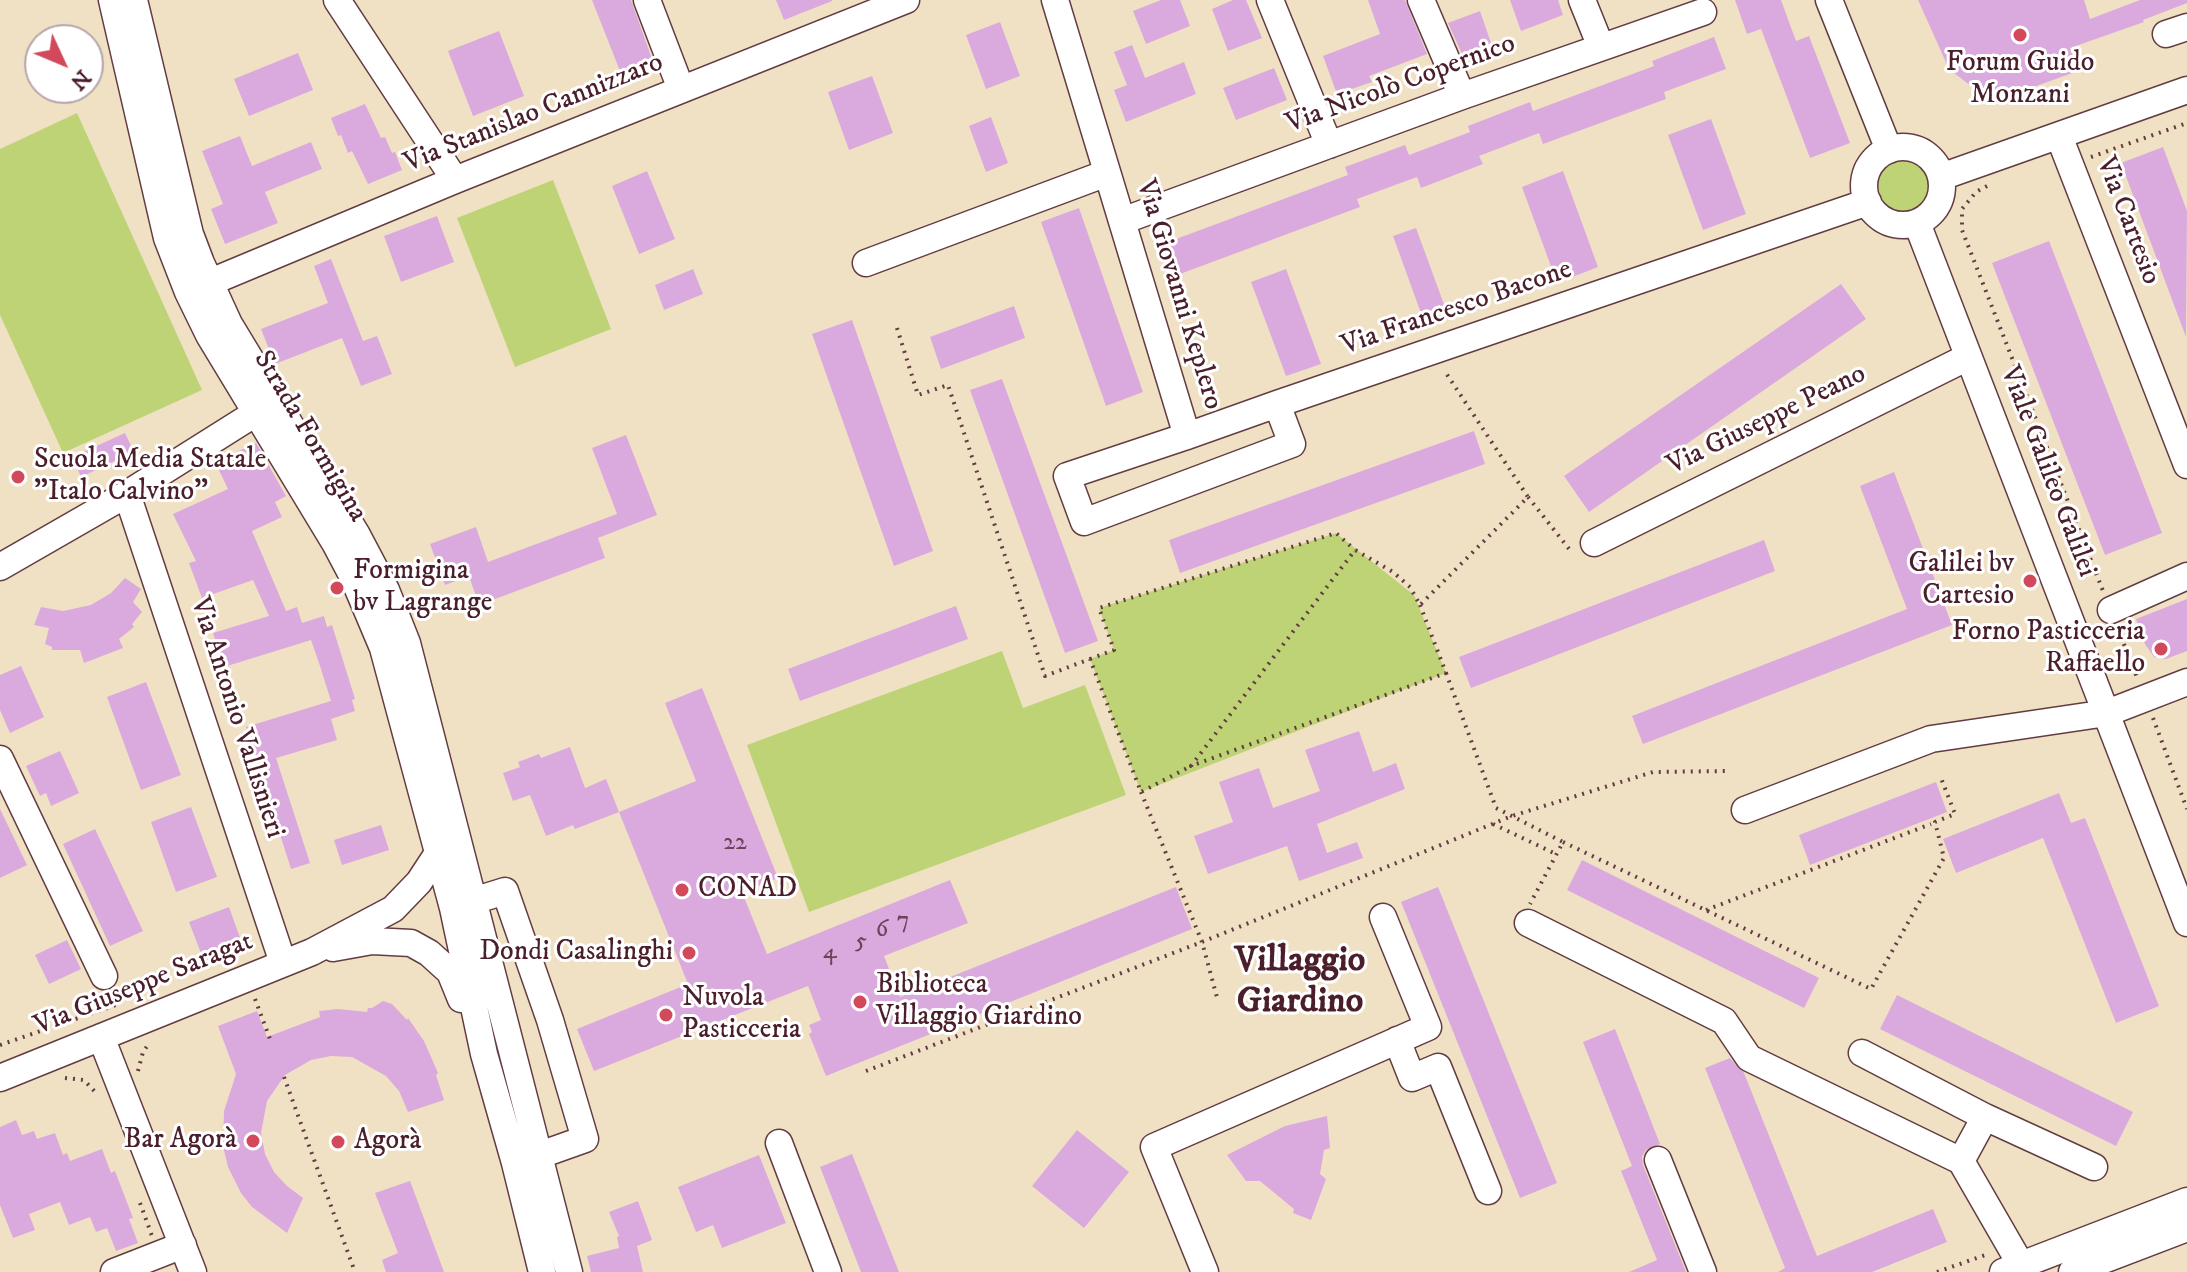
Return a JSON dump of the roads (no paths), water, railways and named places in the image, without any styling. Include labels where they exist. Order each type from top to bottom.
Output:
[{"type":"street","name":"Strada Formigina","points":[[112,0],[167,238],[199,287]]},
{"type":"street","name":"Strada Formigina","points":[[134,0],[190,234],[209,335],[267,406],[353,577],[383,648],[427,728],[463,904],[484,1054],[542,1272]]},
{"type":"street","points":[[337,0],[455,180]]},
{"type":"street","points":[[647,0],[681,89]]},
{"type":"street","name":"Via Stanislao Cannizzaro","points":[[199,287],[455,180],[906,0]]},
{"type":"street","name":"Via Giovanni Keplero","points":[[1055,0],[1187,436]]},
{"type":"street","points":[[1270,0],[1329,145]]},
{"type":"street","points":[[1421,0],[1462,96]]},
{"type":"street","points":[[1582,0],[1601,47]]},
{"type":"street","points":[[1829,0],[1889,150]]},
{"type":"street","name":"Via Nicolò Copernico","points":[[1122,221],[1462,96],[1703,12]]},
{"type":"street","points":[[1941,177],[2187,90]]},
{"type":"street","name":"Via Cartesio","points":[[2059,136],[2187,465]]},
{"type":"street","points":[[1909,147],[1921,151],[1934,161],[1941,177],[1942,192],[1938,205],[1917,223],[1898,225],[1886,221],[1873,211],[1868,202],[1865,186],[1867,173],[1873,162],[1889,150],[1909,147]]},
{"type":"street","name":"Via Giovanni Keplero","points":[[866,263],[1107,173]]},
{"type":"street","name":"Via Francesco Bacone","points":[[1277,404],[1292,444],[1084,522],[1067,476],[1187,436],[1277,404],[1868,202]]},
{"type":"street","name":"Viale Galileo Galilei","points":[[1917,223],[2187,923]]},
{"type":"street","name":"Via Giuseppe Peano","points":[[1594,543],[1968,357]]},
{"type":"street","points":[[0,567],[127,494],[267,406]]},
{"type":"street","name":"Via Antonio Vallisnieri","points":[[127,494],[283,963]]},
{"type":"street","points":[[2111,610],[2187,576]]},
{"type":"street","points":[[1745,810],[1931,739],[2107,713],[2187,682]]},
{"type":"street","name":"Strada Formigina","points":[[427,728],[438,853],[463,904],[541,1155],[569,1272]]},
{"type":"street","points":[[0,759],[104,976]]},
{"type":"street","name":"Via Giuseppe Saragat","points":[[0,1078],[312,952],[393,909],[419,882],[438,853]]},
{"type":"street","points":[[463,904],[505,891],[550,1020],[585,1139],[515,1163]]},
{"type":"street","points":[[1205,1272],[1154,1147],[1428,1027],[1383,917]]},
{"type":"street","points":[[1528,923],[1724,1021],[1749,1058],[1961,1161],[2017,1270],[2187,1201]]},
{"type":"street","name":"Via Giuseppe Saragat","points":[[312,952],[394,940],[411,943],[429,953],[450,972],[484,1054]]},
{"type":"street","points":[[101,1037],[193,1272]]},
{"type":"street","points":[[1393,1042],[1412,1078],[1438,1067],[1488,1191]]},
{"type":"street","points":[[1862,1053],[1985,1117],[2094,1167]]},
{"type":"street","points":[[1961,1161],[1985,1117]]},
{"type":"street","points":[[779,1143],[828,1272]]},
{"type":"street","points":[[1658,1160],[1703,1272]]},
{"type":"street","points":[[2072,1272],[2187,1228]]},
{"type":"street","points":[[114,1272],[183,1245]]},
{"type":"place","name":"Forum Guido Monzani","points":[[2020,35]]},
{"type":"place","name":"Scuola Media Statale \"Italo Calvino\"","points":[[18,477]]},
{"type":"place","name":"Galilei bv Cartesio","points":[[2030,581]]},
{"type":"place","name":"Formigina bv Lagrange","points":[[337,588]]},
{"type":"place","name":"Forno Pasticceria Raffaello","points":[[2161,649]]},
{"type":"place","name":"CONAD","points":[[682,890]]},
{"type":"place","name":"Dondi Casalinghi","points":[[689,953]]},
{"type":"place","name":"Biblioteca Villaggio Giardino","points":[[860,1002]]},
{"type":"place","name":"Nuvola Pasticceria","points":[[666,1015]]},
{"type":"place","name":"Bar Agorà","points":[[253,1141]]},
{"type":"place","name":"Agorà","points":[[338,1142]]},
{"type":"district","name":"Villaggio Giardino","points":[[1300,984]]}]
